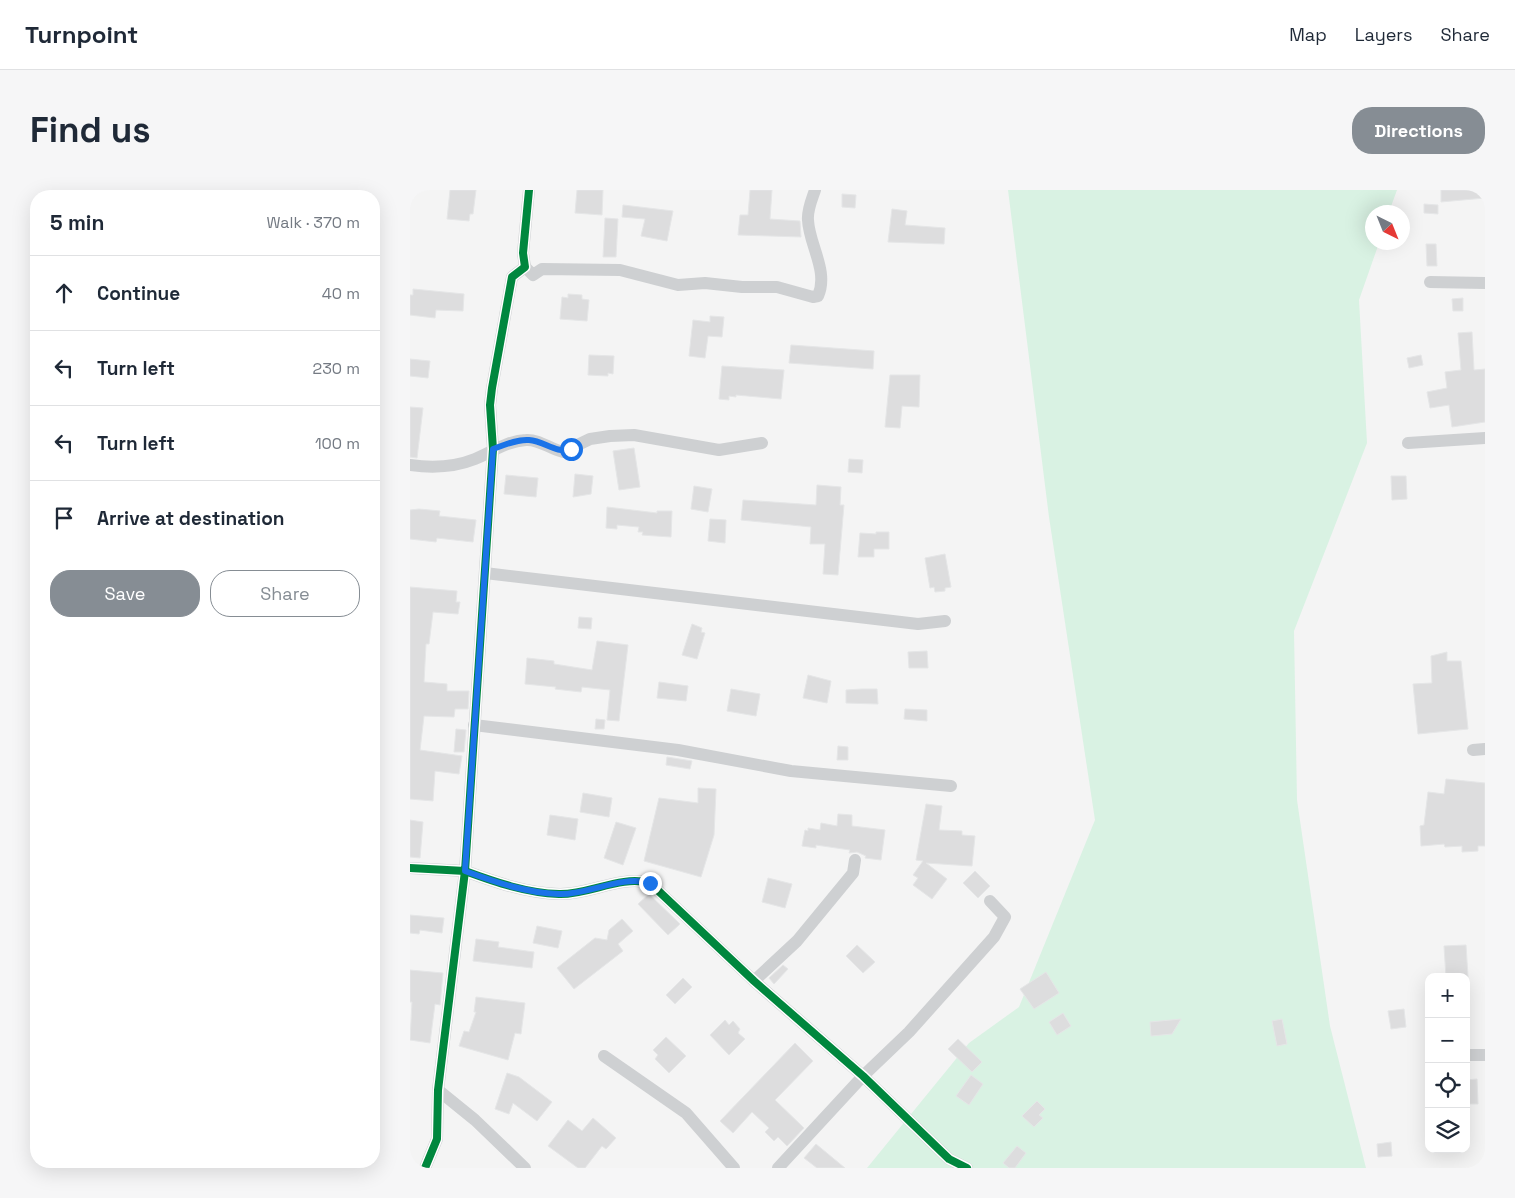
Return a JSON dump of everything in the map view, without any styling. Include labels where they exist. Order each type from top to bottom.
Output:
[{"type":"street","points":[[529,190],[522,253],[525,267],[533,275],[542,269],[620,270],[678,285],[705,284],[778,287],[813,297],[818,296],[820,291],[818,260],[808,220],[815,190]]},
{"type":"street","points":[[424,1168],[437,1139],[438,1090],[465,871],[493,449],[490,405],[512,277],[525,267]]},
{"type":"street","points":[[1430,282],[1485,283]]},
{"type":"street","points":[[410,465],[427,467],[454,465],[475,459],[493,449],[528,440],[563,452],[590,439],[634,435],[719,450],[762,443]]},
{"type":"street","points":[[1408,443],[1485,438]]},
{"type":"street","points":[[485,573],[918,624],[946,621]]},
{"type":"street","points":[[474,725],[678,750],[791,771],[951,786]]},
{"type":"street","points":[[754,981],[797,941],[853,873],[855,860]]},
{"type":"street","points":[[410,868],[465,871],[506,886],[559,894],[626,882],[640,881],[650,883],[754,981],[863,1076],[949,1159],[966,1168]]},
{"type":"street","points":[[778,1168],[863,1076],[909,1032],[994,938],[1006,917],[990,901]]},
{"type":"street","points":[[1470,1055],[1485,1055]]},
{"type":"street","points":[[604,1056],[686,1113],[734,1168]]},
{"type":"street","points":[[438,1090],[475,1120],[525,1168]]},
{"type":"green space","points":[[1008,190],[1397,190],[1392,205],[1365,205],[1365,250],[1377,250],[1359,300],[1367,443],[1294,631],[1297,800],[1330,1026],[1366,1168],[867,1168],[969,1043],[1019,1007],[1095,820],[1049,517]]},
{"type":"building","points":[[450,190],[476,190],[473,214],[470,214],[469,221],[447,219]]},
{"type":"building","points":[[577,190],[603,190],[602,215],[575,213]]},
{"type":"building","points":[[750,190],[772,190],[770,219],[800,221],[801,237],[738,235],[740,215],[748,215]]},
{"type":"building","points":[[1441,190],[1485,190],[1485,198],[1441,202]]},
{"type":"building","points":[[842,194],[856,195],[855,208],[842,207]]},
{"type":"building","points":[[1424,204],[1438,205],[1438,214],[1424,213]]},
{"type":"building","points":[[623,205],[673,211],[667,241],[641,236],[645,219],[622,217]]},
{"type":"building","points":[[892,209],[907,211],[905,225],[945,228],[944,244],[888,242]]},
{"type":"building","points":[[605,218],[618,219],[616,257],[603,257]]},
{"type":"building","points":[[1426,244],[1436,244],[1437,266],[1427,266]]},
{"type":"building","points":[[413,289],[464,294],[463,311],[436,310],[435,318],[410,315],[410,295],[413,295]]},
{"type":"building","points":[[568,294],[582,295],[582,299],[589,300],[587,321],[560,319],[562,297],[568,298]]},
{"type":"building","points":[[1463,298],[1463,311],[1453,311],[1452,299]]},
{"type":"building","points":[[710,316],[724,317],[722,337],[708,336],[705,358],[689,356],[693,320],[710,322]]},
{"type":"building","points":[[1472,332],[1474,370],[1485,369],[1485,422],[1452,427],[1449,405],[1430,408],[1427,392],[1447,388],[1445,372],[1461,370],[1458,333]]},
{"type":"building","points":[[791,345],[874,351],[873,369],[789,363]]},
{"type":"building","points":[[589,355],[614,356],[613,374],[608,373],[608,376],[588,375]]},
{"type":"building","points":[[1421,355],[1423,365],[1409,368],[1407,358]]},
{"type":"building","points":[[410,359],[430,361],[428,378],[410,376]]},
{"type":"building","points":[[722,366],[784,370],[781,399],[736,395],[736,397],[729,396],[729,400],[719,399]]},
{"type":"building","points":[[890,375],[920,375],[919,407],[902,406],[900,428],[885,427]]},
{"type":"building","points":[[410,407],[423,408],[417,458],[410,457]]},
{"type":"building","points":[[634,448],[640,487],[619,490],[613,451]]},
{"type":"building","points":[[849,459],[863,460],[862,473],[848,472]]},
{"type":"building","points":[[575,474],[593,476],[591,494],[573,497]]},
{"type":"building","points":[[506,475],[538,478],[536,497],[504,494]]},
{"type":"building","points":[[1391,476],[1406,476],[1407,499],[1392,500]]},
{"type":"building","points":[[817,485],[841,487],[840,505],[844,505],[838,575],[823,574],[825,544],[810,544],[811,527],[741,520],[743,500],[816,505]]},
{"type":"building","points":[[694,486],[712,489],[708,512],[691,509]]},
{"type":"building","points":[[607,507],[657,513],[657,511],[672,511],[671,537],[642,535],[643,532],[638,532],[639,527],[617,525],[617,529],[606,528]]},
{"type":"building","points":[[410,510],[440,511],[439,516],[476,520],[473,542],[437,538],[436,542],[410,539]]},
{"type":"building","points":[[710,519],[726,520],[725,543],[708,541]]},
{"type":"building","points":[[876,532],[889,532],[889,549],[874,549],[874,557],[858,557],[860,533],[876,534]]},
{"type":"building","points":[[945,554],[951,587],[945,588],[945,591],[935,592],[934,587],[930,588],[925,558]]},
{"type":"building","points":[[410,587],[457,591],[456,602],[460,602],[458,614],[433,612],[429,644],[426,644],[424,682],[447,684],[447,691],[469,691],[468,709],[455,709],[454,717],[424,716],[420,750],[462,756],[459,774],[435,771],[433,801],[410,799]]},
{"type":"building","points":[[579,617],[592,618],[591,629],[578,628]]},
{"type":"building","points":[[692,624],[702,628],[701,632],[705,633],[697,659],[682,655]]},
{"type":"building","points":[[597,641],[628,645],[619,721],[607,720],[610,690],[582,687],[581,692],[525,684],[527,658],[554,661],[554,664],[592,670]]},
{"type":"building","points":[[927,651],[928,668],[909,668],[908,652]]},
{"type":"building","points":[[1447,652],[1447,661],[1461,661],[1468,729],[1418,734],[1413,684],[1432,683],[1431,656]]},
{"type":"building","points":[[808,675],[831,681],[827,703],[803,698]]},
{"type":"building","points":[[659,682],[688,686],[686,701],[657,698]]},
{"type":"building","points":[[731,689],[760,694],[756,716],[727,711]]},
{"type":"building","points":[[877,689],[878,704],[846,703],[846,690]]},
{"type":"building","points":[[905,709],[927,710],[927,721],[904,719]]},
{"type":"building","points":[[596,719],[605,720],[604,729],[595,729]]},
{"type":"building","points":[[456,729],[466,730],[464,752],[454,752]]},
{"type":"building","points":[[838,746],[848,747],[848,760],[837,760]]},
{"type":"building","points":[[667,757],[692,761],[690,769],[666,765]]},
{"type":"building","points":[[1446,779],[1485,783],[1485,846],[1478,846],[1478,851],[1462,852],[1462,846],[1445,847],[1444,844],[1421,846],[1420,826],[1424,825],[1428,792],[1444,794]]},
{"type":"building","points":[[698,788],[716,789],[714,835],[701,877],[644,861],[659,798],[698,803]]},
{"type":"building","points":[[583,793],[612,798],[609,817],[580,812]]},
{"type":"building","points":[[926,804],[942,806],[939,830],[962,831],[962,835],[975,836],[972,866],[926,863],[947,879],[932,899],[913,885],[918,878],[913,875],[923,861],[916,860]]},
{"type":"building","points":[[838,814],[852,815],[852,826],[885,830],[881,860],[865,858],[866,856],[857,852],[849,853],[850,850],[816,845],[816,848],[802,846],[805,830],[808,831],[808,828],[820,830],[821,823],[837,826]]},
{"type":"building","points":[[550,815],[578,819],[575,840],[547,835]]},
{"type":"building","points":[[410,820],[423,822],[420,858],[410,857]]},
{"type":"building","points":[[616,822],[636,828],[623,865],[604,858]]},
{"type":"building","points":[[975,871],[990,886],[978,898],[963,883]]},
{"type":"building","points":[[768,878],[792,884],[785,908],[762,902]]},
{"type":"building","points":[[649,894],[680,924],[668,935],[638,904]]},
{"type":"building","points":[[410,915],[444,918],[442,933],[420,930],[419,934],[410,933]]},
{"type":"building","points":[[622,919],[633,931],[618,944],[623,951],[574,989],[557,968],[595,938],[607,940],[609,930]]},
{"type":"building","points":[[537,926],[562,931],[558,948],[533,943]]},
{"type":"building","points":[[476,939],[499,942],[498,947],[534,952],[532,968],[473,961]]},
{"type":"building","points":[[857,945],[875,962],[863,973],[846,956]]},
{"type":"building","points":[[1466,945],[1468,973],[1446,973],[1444,946]]},
{"type":"building","points":[[783,965],[788,969],[774,984],[769,978]]},
{"type":"building","points":[[410,970],[443,973],[440,1005],[435,1004],[430,1043],[410,1040],[412,1002],[410,1002]]},
{"type":"building","points":[[1046,972],[1059,993],[1034,1009],[1020,989]]},
{"type":"building","points":[[683,978],[692,987],[675,1004],[666,995]]},
{"type":"building","points":[[476,997],[525,1003],[521,1034],[515,1033],[508,1060],[459,1046],[464,1031],[469,1032],[476,1012],[474,1012]]},
{"type":"building","points":[[1404,1009],[1406,1027],[1391,1029],[1388,1011]]},
{"type":"building","points":[[1063,1013],[1071,1026],[1057,1035],[1049,1022]]},
{"type":"building","points":[[1181,1019],[1172,1034],[1151,1036],[1150,1022]]},
{"type":"building","points":[[1282,1019],[1287,1044],[1277,1046],[1272,1021]]},
{"type":"building","points":[[725,1020],[729,1025],[733,1021],[740,1029],[738,1033],[745,1039],[729,1055],[710,1035]]},
{"type":"building","points":[[666,1037],[686,1056],[669,1073],[655,1059],[658,1055],[653,1050]]},
{"type":"building","points":[[958,1039],[982,1062],[972,1072],[948,1049]]},
{"type":"building","points":[[795,1043],[813,1061],[775,1100],[804,1128],[787,1146],[778,1137],[774,1141],[765,1132],[769,1128],[752,1112],[733,1133],[720,1121]]},
{"type":"building","points":[[507,1073],[519,1077],[552,1102],[537,1121],[513,1103],[509,1114],[495,1109]]},
{"type":"building","points":[[971,1075],[983,1084],[969,1105],[956,1096]]},
{"type":"building","points":[[1477,1079],[1478,1104],[1470,1104],[1470,1080]]},
{"type":"building","points":[[1037,1101],[1045,1109],[1039,1115],[1043,1118],[1034,1127],[1022,1116]]},
{"type":"building","points":[[593,1118],[616,1138],[606,1149],[602,1146],[585,1168],[578,1168],[548,1146],[568,1120],[582,1131]]},
{"type":"building","points":[[1391,1142],[1392,1156],[1378,1157],[1377,1144]]},
{"type":"building","points":[[816,1144],[845,1168],[817,1168],[804,1158]]},
{"type":"building","points":[[1017,1146],[1026,1153],[1015,1168],[1009,1168],[1003,1163]]},
{"type":"cycle path","points":[[410,868],[465,871],[493,449],[490,405],[512,277],[525,267],[523,253],[529,190]]},
{"type":"cycle path","points":[[425,1168],[437,1139],[438,1090],[465,871],[523,889],[559,894],[582,892],[627,881],[650,883],[754,981],[863,1076],[949,1159],[967,1168]]},
{"type":"route","points":[[571,449],[563,452],[528,440],[510,443],[493,449],[465,871],[506,886],[559,894],[626,882],[640,881],[650,883]]}]
